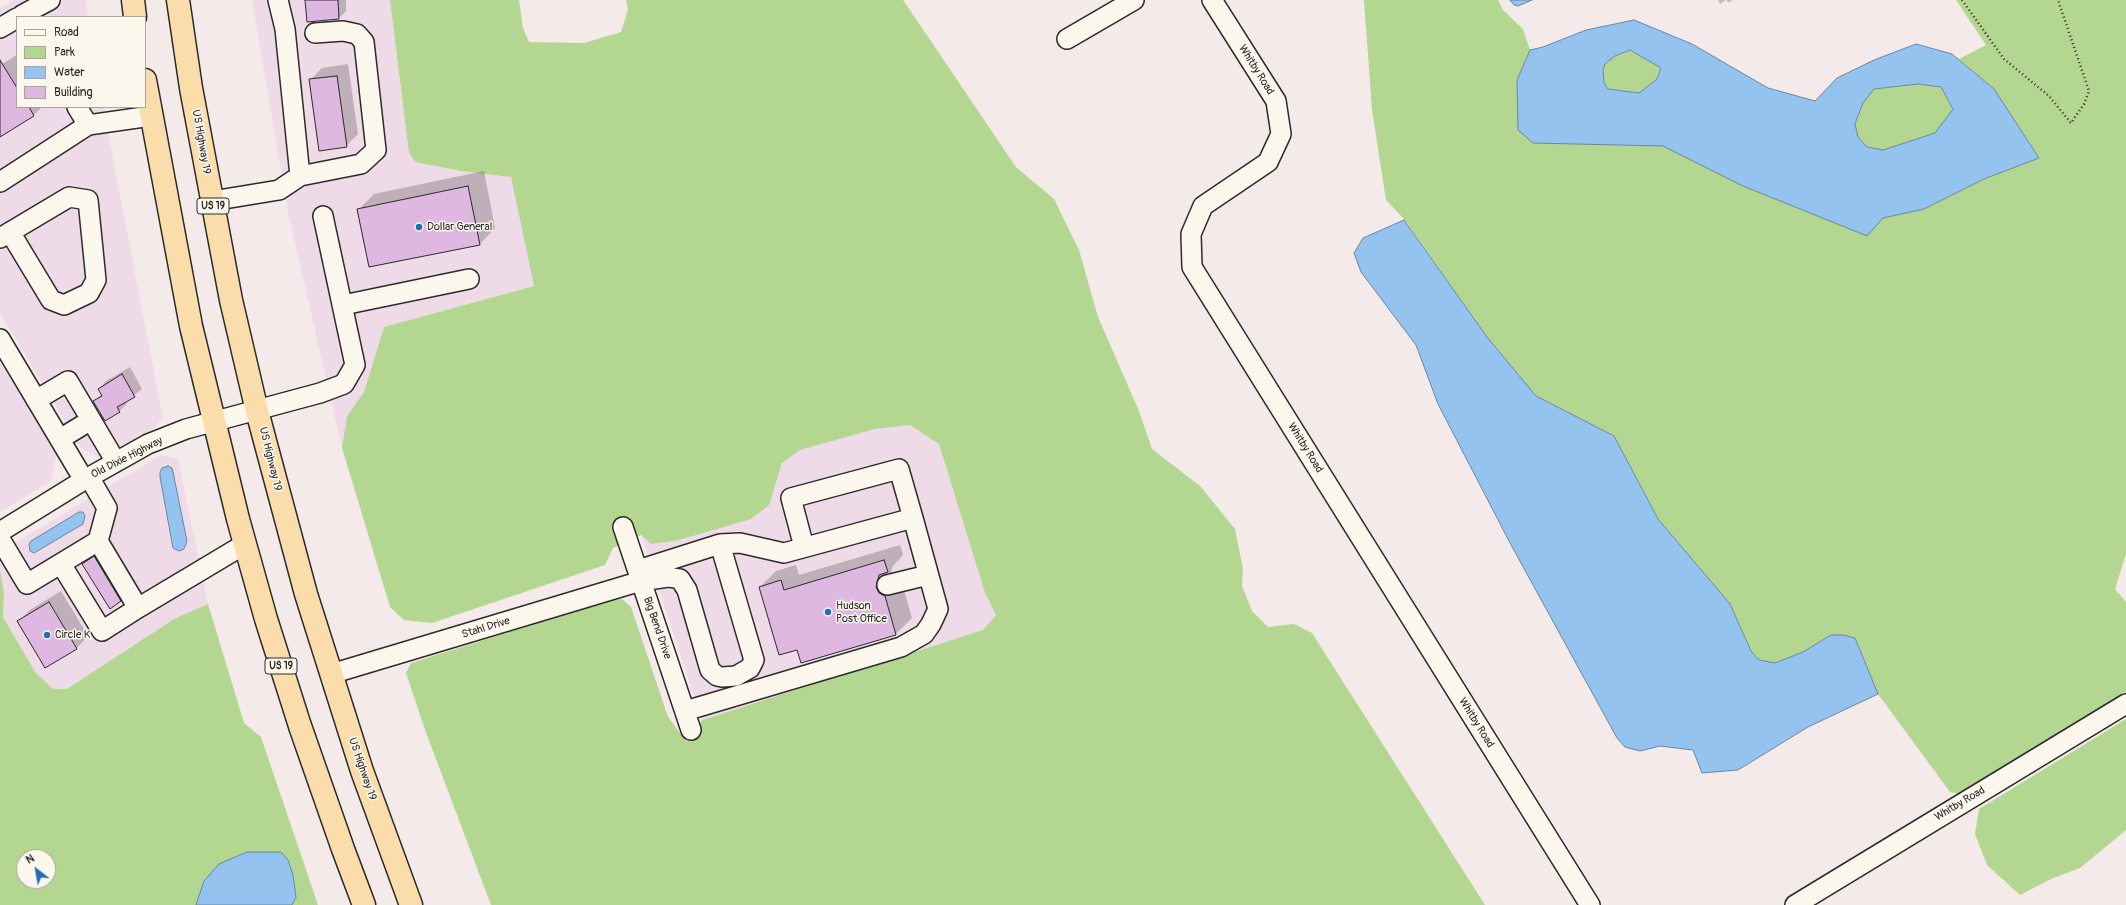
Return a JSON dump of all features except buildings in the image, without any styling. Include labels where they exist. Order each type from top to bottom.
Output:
[{"type":"highway","points":[[133,0],[135,16]]},
{"type":"highway","name":"US Highway 19","points":[[178,0],[191,88],[231,300],[257,411],[304,587],[331,674],[362,771],[411,905]]},
{"type":"highway","name":"US 19","points":[[146,86],[191,326],[245,544],[300,726],[364,905]]},
{"type":"street","points":[[22,16],[50,0]]},
{"type":"street","points":[[278,0],[285,29],[300,176]]},
{"type":"street","points":[[1067,39],[1134,0]]},
{"type":"street","name":"Whitby Road","points":[[1212,0],[1276,101],[1281,134],[1268,162],[1203,206],[1191,234],[1192,267],[1590,905]]},
{"type":"street","points":[[0,28],[16,19]]},
{"type":"street","points":[[212,201],[279,190],[300,176],[362,164],[376,150],[364,42],[357,34],[343,30],[315,33]]},
{"type":"street","points":[[78,108],[88,124]]},
{"type":"street","points":[[0,182],[88,124],[151,116]]},
{"type":"street","points":[[69,197],[88,200],[96,280],[89,293],[64,305],[51,300],[5,235],[69,197]]},
{"type":"street","name":"Old Dixie Highway","points":[[2,345],[60,439],[87,478],[148,444],[186,429],[257,411],[320,393],[344,384],[355,365],[323,216]]},
{"type":"street","points":[[343,305],[469,279]]},
{"type":"street","points":[[36,400],[68,381],[116,462]]},
{"type":"street","points":[[60,439],[91,420]]},
{"type":"street","points":[[685,711],[901,647],[924,634],[931,624],[938,609],[899,469],[791,498],[804,547]]},
{"type":"street","points":[[0,532],[87,478],[107,508],[98,541],[28,584],[0,539]]},
{"type":"street","points":[[640,576],[691,553],[720,544],[740,543],[784,553],[913,518]]},
{"type":"street","name":"Big Bend Drive","points":[[623,526],[691,730]]},
{"type":"street","points":[[98,541],[138,608]]},
{"type":"street","points":[[61,564],[102,631],[245,544]]},
{"type":"street","points":[[691,553],[686,560],[680,579],[689,598],[710,670],[716,676],[729,678],[743,673],[750,668],[754,660],[720,544]]},
{"type":"street","points":[[887,585],[928,575]]},
{"type":"street","points":[[640,576],[680,579]]},
{"type":"street","name":"Stahl Drive","points":[[331,674],[640,576]]},
{"type":"street","name":"Whitby Road","points":[[1795,905],[2126,704]]},
{"type":"path","points":[[1962,0],[2004,59],[2049,96],[2071,124],[2084,104],[2089,91],[2058,0]]},
{"type":"shaded area","points":[[14,0],[86,0],[88,16],[16,16],[16,108],[103,108],[163,418],[154,428],[101,459],[80,447],[0,313],[0,8]]},
{"type":"shaded area","points":[[252,0],[390,0],[409,153],[416,162],[461,171],[511,176],[534,286],[384,327],[364,392],[347,416],[342,448],[289,217]]},
{"type":"shaded area","points":[[0,358],[57,453],[51,481],[0,512]]},
{"type":"shaded area","points":[[910,425],[939,444],[985,593],[996,615],[983,630],[702,720],[641,535],[651,544],[776,481],[782,463],[800,450],[875,429]]},
{"type":"shaded area","points":[[161,455],[178,459],[208,604],[174,619],[67,689],[53,689],[36,673],[3,617],[4,593],[0,570],[0,552]]},
{"type":"green space","points":[[390,0],[519,0],[523,28],[529,42],[584,43],[621,32],[628,10],[626,0],[903,0],[1016,167],[1054,199],[1079,250],[1098,317],[1139,411],[1152,449],[1200,486],[1235,529],[1243,569],[1242,586],[1252,611],[1268,627],[1294,624],[1312,633],[1485,905],[491,905],[425,730],[406,673],[411,663],[611,600],[622,599],[631,607],[668,717],[686,741],[691,741],[702,720],[983,630],[996,615],[985,593],[939,444],[910,425],[875,429],[800,450],[782,463],[769,505],[751,519],[679,540],[651,544],[641,535],[613,548],[605,565],[432,623],[404,620],[390,607],[342,448],[347,416],[364,392],[384,327],[534,286],[511,177],[461,171],[415,162],[409,153]]},
{"type":"green space","points":[[1364,0],[1498,0],[1503,10],[1523,29],[1530,50],[1524,62],[1579,144],[1663,146],[1743,186],[1794,205],[1883,218],[1924,209],[1984,179],[2039,158],[1994,89],[1959,59],[1986,45],[1956,0],[2126,0],[2126,554],[2115,589],[2126,602],[2126,692],[1959,794],[1950,792],[1878,694],[1855,638],[1831,635],[1803,652],[1775,663],[1759,660],[1751,651],[1730,604],[1658,519],[1614,436],[1536,396],[1487,337],[1405,220],[1386,200],[1372,110]]},
{"type":"green space","points":[[1630,50],[1661,68],[1657,79],[1639,93],[1608,89],[1604,83],[1603,70],[1605,64],[1615,56]]},
{"type":"green space","points":[[1918,84],[1941,87],[1953,109],[1935,134],[1883,150],[1867,147],[1858,137],[1855,124],[1863,103],[1874,89]]},
{"type":"green space","points":[[0,570],[4,593],[3,617],[36,673],[53,689],[67,689],[174,619],[208,604],[244,723],[261,737],[318,905],[292,905],[296,897],[204,881],[196,905],[0,905]]},
{"type":"green space","points":[[2126,719],[2126,830],[2080,868],[2051,879],[2020,895],[1987,865],[1975,834],[1979,809]]},
{"type":"water","points":[[1510,0],[1532,0],[1518,6],[1514,5]]},
{"type":"water","points":[[1634,20],[1692,44],[1768,88],[1815,101],[1837,78],[1874,60],[1916,44],[1952,54],[1994,89],[2039,158],[1984,179],[1924,209],[1883,218],[1867,236],[1743,186],[1663,146],[1533,143],[1518,130],[1517,80],[1530,50],[1543,47],[1586,30]],"holes":[[[1630,50],[1661,68],[1657,79],[1639,93],[1608,89],[1604,83],[1603,70],[1605,64],[1615,56]],[[1918,84],[1941,87],[1953,109],[1935,133],[1883,150],[1867,147],[1858,137],[1855,124],[1863,103],[1874,89]]]},
{"type":"water","points":[[1404,220],[1487,337],[1536,396],[1614,436],[1658,519],[1730,604],[1751,651],[1759,660],[1775,663],[1803,652],[1831,635],[1843,635],[1855,638],[1878,694],[1808,727],[1738,770],[1702,773],[1693,750],[1660,746],[1640,751],[1625,747],[1617,738],[1510,543],[1438,404],[1416,345],[1361,272],[1354,253],[1363,238]]},
{"type":"water","points":[[168,466],[172,468],[187,541],[184,549],[179,551],[173,548],[160,477],[162,468]]},
{"type":"water","points":[[79,512],[83,512],[85,516],[83,524],[34,553],[30,551],[29,544],[31,541]]},
{"type":"water","points":[[247,852],[281,852],[288,860],[293,875],[296,897],[292,905],[196,905],[204,881],[219,864]]},
{"type":"place","name":"Dollar General","points":[[419,227]]},
{"type":"place","name":"Hudson Post Office","points":[[828,612]]},
{"type":"place","name":"Circle K","points":[[47,635]]}]
